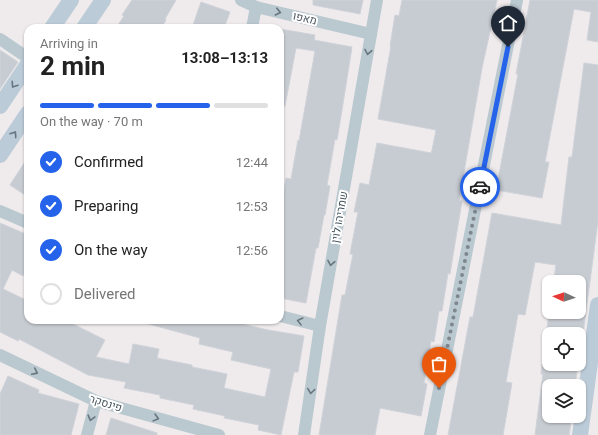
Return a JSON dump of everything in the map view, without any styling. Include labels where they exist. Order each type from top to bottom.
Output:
[{"type":"street","points":[[55,24],[71,0]]},
{"type":"street","points":[[87,24],[103,0]]},
{"type":"street","name":"מאפו","points":[[241,0],[256,7],[371,34]]},
{"type":"street","name":"שמריהו לוין","points":[[304,435],[320,326],[377,0]]},
{"type":"street","points":[[430,435],[517,0]]},
{"type":"street","points":[[253,24],[256,7]]},
{"type":"street","points":[[0,39],[24,55]]},
{"type":"street","points":[[0,106],[24,70]]},
{"type":"street","points":[[0,155],[24,119]]},
{"type":"street","points":[[0,211],[24,221]]},
{"type":"street","points":[[580,435],[598,305]]},
{"type":"street","points":[[284,317],[320,326]]},
{"type":"street","name":"פינסקר","points":[[0,355],[96,401],[219,435]]},
{"type":"street","points":[[87,435],[96,401]]},
{"type":"building","points":[[132,0],[176,0],[164,24],[119,24],[124,16],[122,15]]},
{"type":"building","points":[[313,0],[363,0],[360,14],[313,5]]},
{"type":"building","points":[[402,0],[497,0],[482,68],[459,201],[462,201],[450,274],[448,273],[442,311],[439,311],[434,342],[431,341],[424,383],[427,384],[421,416],[380,408],[375,435],[319,435],[342,295],[345,295],[353,254],[350,254],[358,212],[354,212],[360,183],[369,185],[377,143],[431,153],[436,130],[378,119],[395,15],[399,16]]},
{"type":"building","points":[[530,0],[598,0],[598,42],[587,40],[591,12],[574,9],[545,162],[549,162],[542,198],[496,190],[518,74],[516,74]]},
{"type":"building","points":[[201,2],[230,12],[226,24],[193,24]]},
{"type":"building","points":[[284,30],[315,35],[314,40],[352,47],[337,140],[335,139],[327,185],[330,186],[325,215],[318,248],[316,248],[306,303],[284,299],[284,190],[286,178],[291,179],[315,51],[296,48],[285,106]]},
{"type":"building","points":[[0,50],[18,62],[0,89]]},
{"type":"building","points":[[584,63],[598,65],[598,221],[586,311],[586,275],[554,275],[556,265],[535,262],[525,315],[518,314],[506,382],[512,383],[503,435],[448,435],[470,317],[473,317],[492,213],[561,225],[569,157],[572,157]]},
{"type":"building","points":[[24,163],[24,194],[10,185]]},
{"type":"building","points":[[0,223],[24,233],[24,274],[23,276],[12,270],[3,289],[24,299],[24,324],[73,324],[105,340],[96,357],[129,364],[133,344],[159,349],[157,358],[227,374],[224,388],[265,397],[271,369],[231,360],[233,352],[199,344],[200,338],[149,324],[242,324],[304,336],[298,372],[294,372],[281,435],[258,430],[259,425],[224,418],[225,416],[193,409],[194,405],[160,398],[160,395],[124,388],[126,382],[88,375],[19,339],[18,341],[0,332]]},
{"type":"building","points":[[548,319],[585,319],[584,327],[547,327]]},
{"type":"building","points":[[542,364],[542,371],[577,371],[576,379],[542,379],[543,374],[541,374]]},
{"type":"building","points":[[8,376],[39,390],[38,393],[79,404],[71,435],[0,435],[0,394]]},
{"type":"building","points":[[542,382],[542,423],[571,423],[569,435],[535,435]]},
{"type":"building","points":[[111,418],[157,433],[157,435],[106,435]]},
{"type":"way so far","points":[[439,388],[480,187]]},
{"type":"route","points":[[480,187],[508,47]]}]
